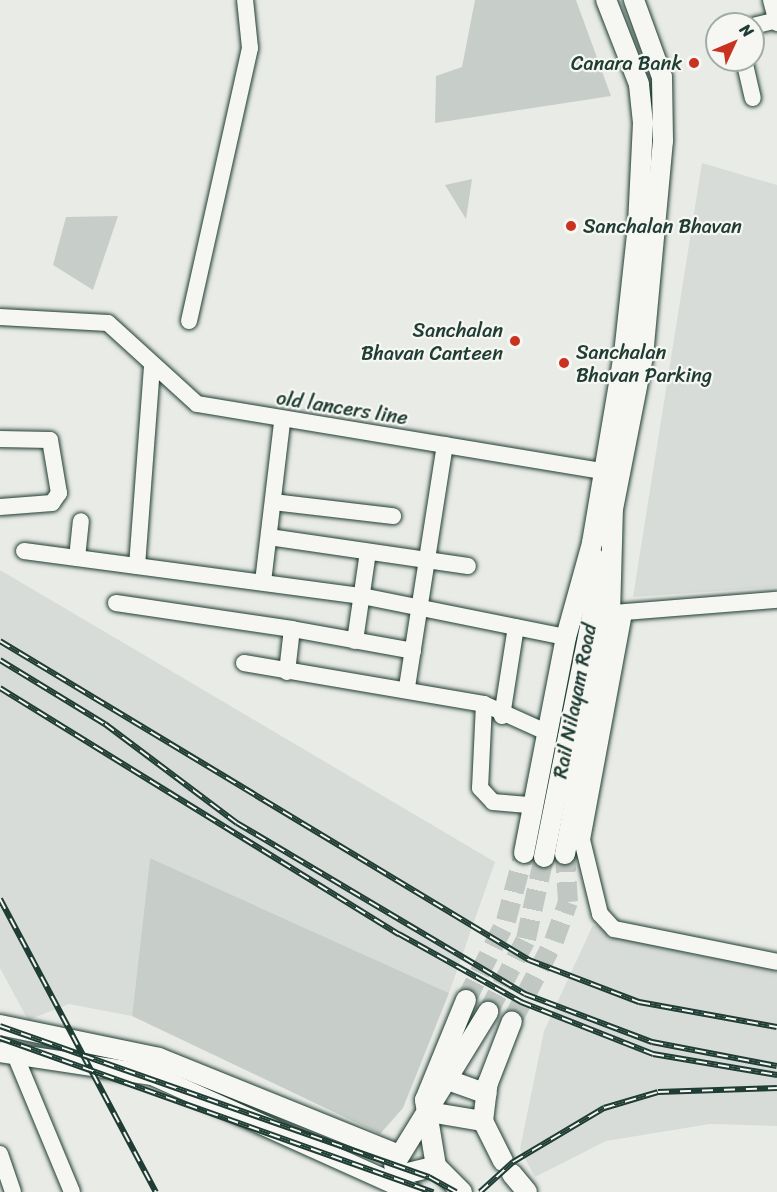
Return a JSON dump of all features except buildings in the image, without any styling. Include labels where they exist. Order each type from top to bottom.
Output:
[{"type":"main road","name":"Rail Nilayam Road","points":[[544,857],[593,611],[592,543],[600,471],[624,354],[643,123],[639,84],[606,0]]},
{"type":"main road","points":[[565,854],[617,613],[612,540],[643,356],[665,111],[662,76],[634,0]]},
{"type":"main road","name":"Rail Nilayam Road","points":[[524,853],[531,805],[566,637],[592,543]]},
{"type":"main road","points":[[461,1192],[436,1166],[429,1112],[425,1100],[466,1000]]},
{"type":"main road","points":[[388,1178],[399,1155],[429,1112],[488,1012]]},
{"type":"main road","points":[[512,1021],[487,1094],[483,1121],[507,1168],[527,1192]]},
{"type":"main road","points":[[0,1027],[159,1058],[399,1155]]},
{"type":"main road","points":[[8,1054],[152,1075],[388,1178],[412,1192]]},
{"type":"main road","points":[[448,1080],[487,1094]]},
{"type":"main road","points":[[429,1112],[483,1121]]},
{"type":"main road","points":[[388,1178],[436,1166]]},
{"type":"street","points":[[189,321],[250,48],[245,0]]},
{"type":"street","points":[[771,0],[777,21]]},
{"type":"street","points":[[747,72],[753,98]]},
{"type":"street","name":"old lancers line","points":[[0,317],[108,323],[197,404],[282,422],[445,445],[600,471]]},
{"type":"street","points":[[137,566],[153,365]]},
{"type":"street","points":[[263,582],[282,422]]},
{"type":"street","points":[[0,439],[50,440],[59,493],[52,503],[0,507]]},
{"type":"street","points":[[407,687],[445,445]]},
{"type":"street","points":[[273,502],[393,516]]},
{"type":"street","points":[[77,558],[81,522]]},
{"type":"street","points":[[269,537],[468,566]]},
{"type":"street","points":[[24,551],[362,596],[566,637]]},
{"type":"street","points":[[355,641],[368,552]]},
{"type":"street","points":[[777,600],[617,613],[582,840],[600,914],[614,929],[777,962]]},
{"type":"street","points":[[116,603],[292,629],[413,651]]},
{"type":"street","points":[[502,716],[516,627]]},
{"type":"street","points":[[287,672],[292,629]]},
{"type":"street","points":[[244,663],[287,672],[407,687],[484,704],[502,716],[546,732]]},
{"type":"street","points":[[484,704],[480,788],[493,802],[531,805]]},
{"type":"street","points":[[8,1054],[72,1192]]},
{"type":"street","points":[[0,1154],[13,1192]]},
{"type":"shaded area","points":[[475,0],[576,0],[611,96],[435,123],[436,76],[462,67]]},
{"type":"shaded area","points":[[702,163],[777,185],[777,587],[633,597]]},
{"type":"shaded area","points":[[472,179],[466,219],[445,185]]},
{"type":"shaded area","points":[[118,216],[93,290],[53,265],[66,217]]},
{"type":"shaded area","points":[[0,570],[495,862],[449,993],[150,858],[132,1016],[69,1004],[28,1020],[0,968]]},
{"type":"shaded area","points":[[150,858],[449,993],[403,1108],[380,1134],[132,1016]]},
{"type":"shaded area","points":[[593,925],[695,955],[777,967],[777,1126],[710,1124],[606,1141],[535,1177],[520,1149],[544,1031]]},
{"type":"tunnel","points":[[466,1000],[506,921],[524,853]]},
{"type":"tunnel","points":[[512,1021],[554,941],[568,902],[565,854]]},
{"type":"tunnel","points":[[488,1012],[526,939],[544,857]]},
{"type":"railway","points":[[0,641],[529,960],[639,1002],[777,1027]]},
{"type":"railway","points":[[0,660],[105,724],[237,823],[525,994],[652,1042],[777,1066]]},
{"type":"railway","points":[[0,688],[399,934],[521,1002],[653,1054],[777,1075]]},
{"type":"railway","points":[[0,899],[156,1192]]},
{"type":"railway","points":[[0,1026],[429,1177],[456,1192]]},
{"type":"railway","points":[[0,1038],[433,1192]]},
{"type":"railway","points":[[480,1192],[513,1162],[604,1108],[658,1092],[777,1088]]},
{"type":"place","name":"Canara Bank","points":[[694,63]]},
{"type":"place","name":"Sanchalan Bhavan","points":[[571,226]]},
{"type":"place","name":"Sanchalan Bhavan Canteen","points":[[515,341]]},
{"type":"place","name":"Sanchalan Bhavan Parking","points":[[564,363]]}]
